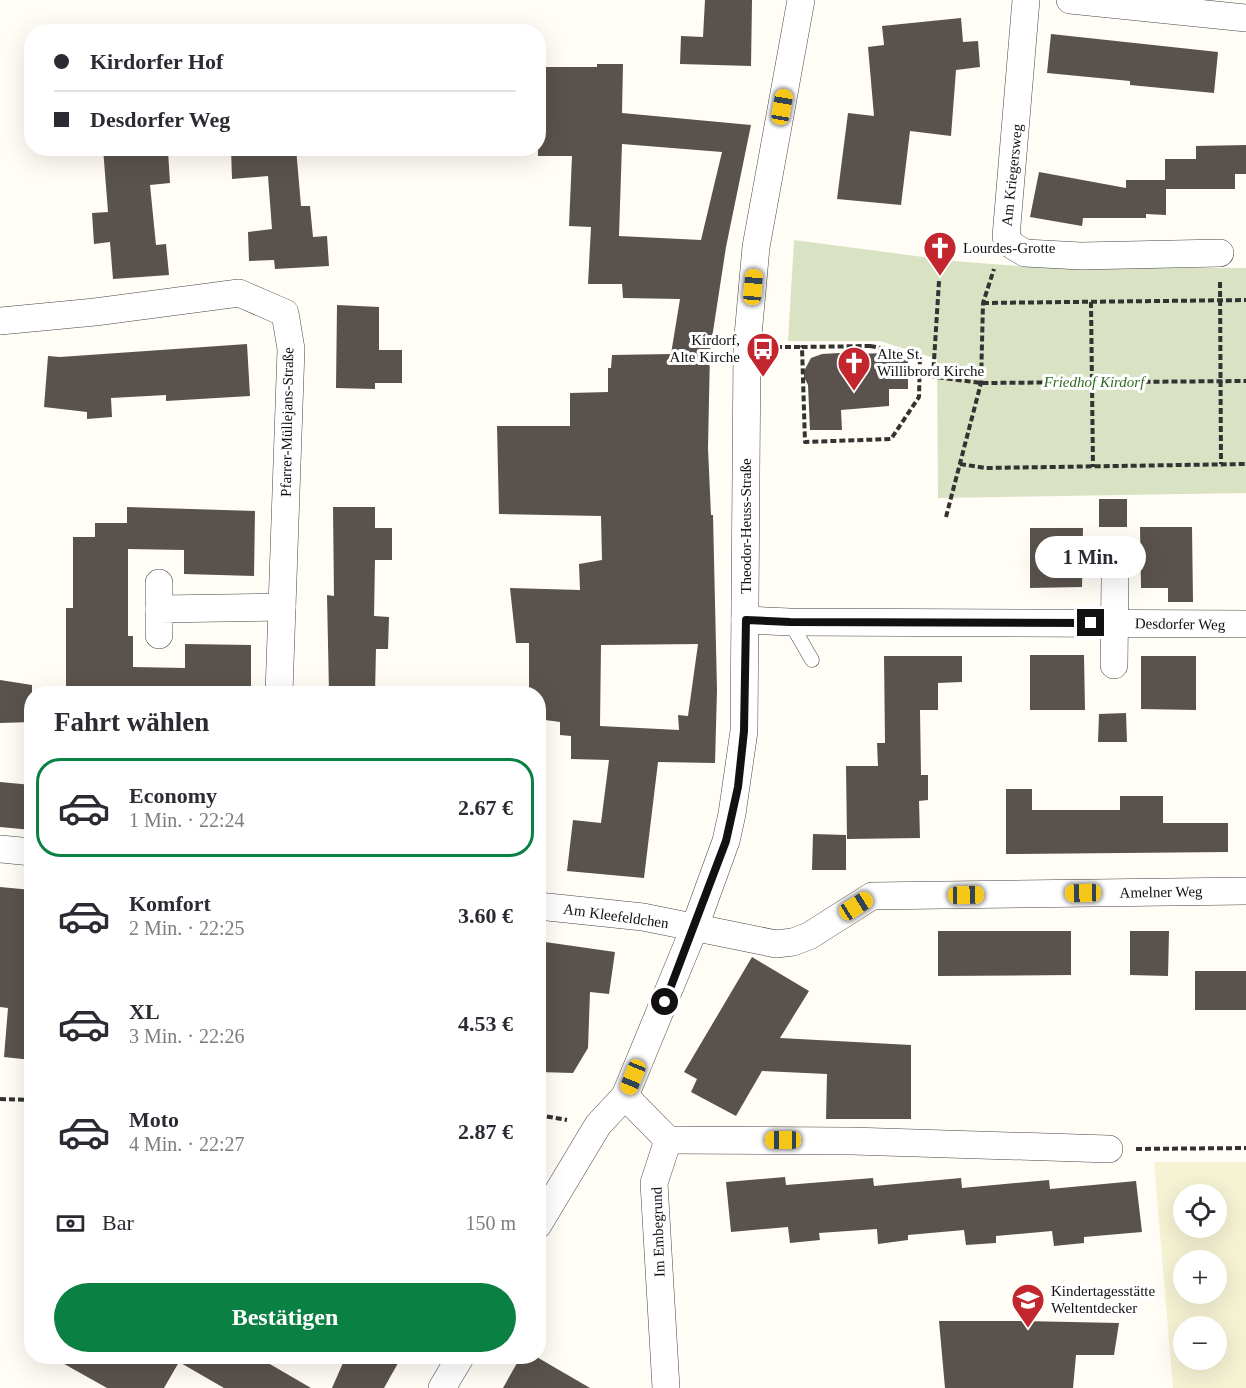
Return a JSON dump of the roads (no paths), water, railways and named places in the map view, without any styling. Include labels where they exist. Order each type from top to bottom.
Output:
[{"type":"street","name":"Theodor-Heuss-Straße","points":[[546,1212],[598,1125],[625,1096],[694,929],[726,841],[738,787],[744,731],[748,336],[756,247],[801,0]]},
{"type":"street","name":"Am Kriegersweg","points":[[1026,0],[1006,237],[1013,246],[1025,254],[1081,256],[1220,253]]},
{"type":"street","points":[[1070,0],[1246,18]]},
{"type":"street","name":"Pfarrer-Müllejans-Straße","points":[[0,321],[95,312],[239,293],[285,313],[291,349],[279,686]]},
{"type":"street","name":"Desdorfer Weg","points":[[1114,664],[1115,580]]},
{"type":"street","points":[[159,635],[159,596],[282,607]]},
{"type":"street","name":"Desdorfer Weg","points":[[746,620],[1246,624]]},
{"type":"street","points":[[0,849],[24,851]]},
{"type":"street","name":"Amelner Weg","points":[[694,929],[776,944],[793,942],[809,936],[872,896],[1246,891]]},
{"type":"street","name":"Am Kleefeldchen","points":[[546,907],[643,917],[694,929]]},
{"type":"street","points":[[625,1096],[668,1140],[852,1141],[1109,1149]]},
{"type":"street","name":"Im Embegrund","points":[[668,1140],[654,1183],[669,1371]]},
{"type":"street","points":[[442,1388],[456,1364]]},
{"type":"lane","points":[[790,622],[812,660]]},
{"type":"place","name":"Lourdes-Grotte","points":[[940,277]]},
{"type":"place","name":"Kirdorf, Alte Kirche","points":[[763,378]]},
{"type":"place","name":"Alte St. Willibrord Kirche","points":[[854,392]]},
{"type":"place","name":"Kindertagesstätte Weltentdecker","points":[[1028,1329]]},
{"type":"park label","name":"Friedhof Kirdorf","points":[[1094,382]]}]
